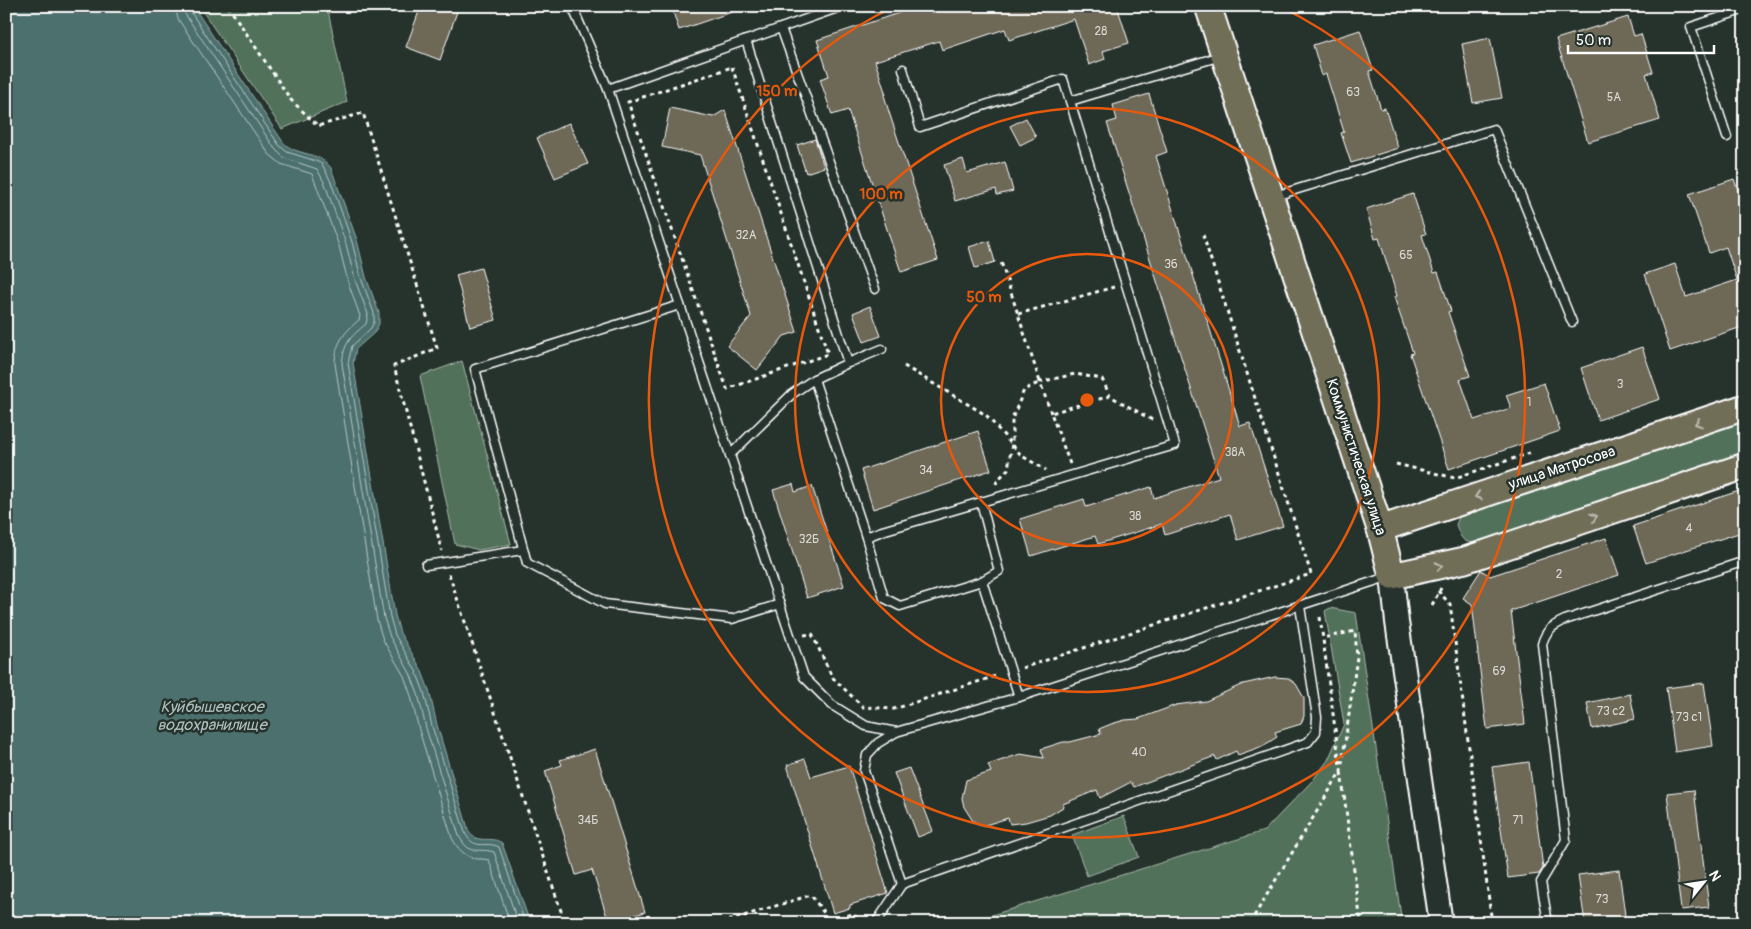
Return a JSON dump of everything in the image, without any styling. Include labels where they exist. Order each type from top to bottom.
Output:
[{"type":"main road","name":"Коммунистическая улица","points":[[1208,6],[1380,529],[1392,576],[1398,632],[1441,923]]},
{"type":"main road","name":"улица Матросова","points":[[1380,529],[1745,407]]},
{"type":"main road","points":[[1392,576],[1465,560],[1745,466]]},
{"type":"lane","points":[[572,6],[608,89],[804,677],[832,705],[866,726],[896,732]]},
{"type":"lane","points":[[608,89],[843,6]]},
{"type":"lane","points":[[1727,138],[1691,27],[1745,9]]},
{"type":"lane","points":[[780,28],[875,289]]},
{"type":"lane","points":[[746,40],[848,363]]},
{"type":"lane","points":[[1070,101],[1224,55]]},
{"type":"lane","points":[[866,537],[994,497],[1175,445],[1063,79],[920,127],[903,70]]},
{"type":"lane","points":[[1271,198],[1494,129],[1572,322]]},
{"type":"lane","points":[[680,305],[475,369],[527,563],[605,604],[732,619],[780,604]]},
{"type":"lane","points":[[730,455],[792,394],[814,379],[882,349]]},
{"type":"lane","points":[[814,379],[884,598],[900,606],[982,582],[999,571],[981,502]]},
{"type":"lane","points":[[426,565],[523,550]]},
{"type":"lane","points":[[1548,923],[1541,882],[1566,840],[1542,644],[1545,634],[1553,625],[1565,620],[1745,560]]},
{"type":"lane","points":[[902,884],[864,771],[867,755],[878,743],[896,732],[1019,697],[1392,576]]},
{"type":"lane","points":[[982,582],[1019,697]]},
{"type":"lane","points":[[876,923],[902,884],[1308,742],[1316,732],[1317,717],[1300,606]]},
{"type":"path","points":[[228,6],[291,100],[318,126],[363,113],[438,348],[394,366],[445,562],[565,923]]},
{"type":"path","points":[[732,66],[828,354],[727,389],[628,102],[732,66]]},
{"type":"path","points":[[791,638],[812,634],[832,677],[864,707],[894,709],[1311,574],[1203,236]]},
{"type":"path","points":[[1001,262],[1040,382],[1073,474]]},
{"type":"path","points":[[1018,314],[1125,284]]},
{"type":"path","points":[[904,366],[986,414],[1022,456],[1059,478]]},
{"type":"path","points":[[994,497],[997,481],[1008,469],[1012,444],[1012,418],[1024,390],[1040,382],[1074,374],[1102,378],[1110,396],[1170,430]]},
{"type":"path","points":[[1052,413],[1110,396]]},
{"type":"path","points":[[1396,464],[1454,478]]},
{"type":"path","points":[[1438,591],[1450,604],[1492,923]]},
{"type":"path","points":[[1320,617],[1362,923]]},
{"type":"path","points":[[1250,923],[1341,771],[1358,656],[1355,631],[1323,638]]},
{"type":"path","points":[[721,923],[811,895],[828,920],[853,914],[862,923]]},
{"type":"green space","points":[[199,6],[327,6],[347,102],[282,129]]},
{"type":"green space","points":[[462,361],[511,544],[479,550],[455,544],[420,376]]},
{"type":"green space","points":[[1745,418],[1745,455],[1474,543],[1466,541],[1459,533],[1456,525],[1461,512]]},
{"type":"green space","points":[[1330,608],[1356,613],[1402,923],[966,923],[1264,831],[1313,780],[1328,760],[1344,724],[1325,611]]},
{"type":"green space","points":[[1124,816],[1139,857],[1087,876],[1072,835]]},
{"type":"water","name":"Куйбышевское водохранилище","points":[[6,6],[193,6],[283,142],[295,150],[320,158],[331,168],[357,240],[366,277],[379,313],[379,324],[375,332],[356,349],[353,363],[395,615],[400,633],[421,669],[429,690],[437,725],[469,832],[476,838],[502,843],[530,923],[6,923]]},
{"type":"building","points":[[421,6],[459,6],[440,60],[406,47]]},
{"type":"building","points":[[671,6],[740,6],[741,9],[679,30]]},
{"type":"building","points":[[920,6],[928,6],[930,13],[948,7],[949,11],[965,6],[1117,6],[1129,43],[1103,51],[1105,59],[1089,65],[1074,19],[1009,40],[1005,29],[942,50],[939,41],[875,61],[886,95],[884,95],[889,112],[938,260],[901,272],[848,110],[832,115],[820,79],[829,76],[817,40]]},
{"type":"building","points":[[1628,17],[1634,36],[1641,34],[1653,72],[1646,74],[1660,120],[1588,142],[1556,39]]},
{"type":"building","points":[[1360,30],[1373,70],[1369,71],[1381,109],[1385,108],[1398,148],[1351,163],[1341,133],[1344,132],[1326,74],[1322,76],[1313,45]]},
{"type":"building","points":[[1490,38],[1502,98],[1473,103],[1462,44]]},
{"type":"building","points":[[1149,94],[1167,152],[1156,156],[1240,426],[1250,423],[1283,526],[1238,540],[1230,514],[1165,535],[1162,524],[1098,544],[1095,536],[1031,556],[1020,519],[1084,499],[1086,507],[1151,487],[1154,498],[1219,477],[1107,123],[1117,120],[1113,105]]},
{"type":"building","points":[[670,108],[713,117],[725,110],[797,332],[784,336],[757,370],[727,346],[751,316],[700,155],[662,147]]},
{"type":"building","points":[[1026,118],[1036,137],[1020,145],[1010,126]]},
{"type":"building","points":[[569,123],[588,164],[555,178],[537,138]]},
{"type":"building","points":[[815,139],[824,167],[806,173],[797,145]]},
{"type":"building","points":[[963,159],[967,173],[1005,162],[1013,191],[997,195],[996,189],[955,201],[944,165]]},
{"type":"building","points":[[1734,179],[1745,211],[1745,326],[1670,351],[1645,274],[1675,264],[1686,297],[1737,280],[1726,247],[1709,253],[1689,194]]},
{"type":"building","points":[[1413,194],[1426,234],[1422,235],[1434,273],[1438,272],[1451,311],[1448,312],[1470,376],[1460,379],[1474,420],[1511,408],[1506,395],[1544,383],[1560,431],[1449,469],[1410,354],[1413,353],[1394,297],[1397,296],[1379,238],[1375,239],[1366,209]]},
{"type":"building","points":[[989,241],[995,262],[975,268],[969,247]]},
{"type":"building","points":[[481,268],[496,320],[470,327],[456,275]]},
{"type":"building","points":[[870,306],[881,336],[864,342],[853,313]]},
{"type":"building","points":[[1642,347],[1660,399],[1598,420],[1581,368]]},
{"type":"building","points":[[978,431],[991,470],[873,509],[861,470]]},
{"type":"building","points":[[793,484],[795,492],[812,486],[844,586],[807,598],[773,490]]},
{"type":"building","points":[[1745,489],[1745,531],[1646,563],[1633,526]]},
{"type":"building","points":[[1606,538],[1619,575],[1511,611],[1525,724],[1487,729],[1472,604],[1463,598],[1481,570],[1490,576]]},
{"type":"building","points":[[1275,677],[1288,678],[1296,684],[1304,698],[1304,716],[1301,724],[1275,732],[1277,737],[1263,746],[1238,755],[1236,751],[1217,760],[1215,756],[1134,787],[1131,782],[1100,798],[1097,790],[1063,804],[1063,807],[1050,815],[1026,822],[1010,824],[1008,818],[982,826],[973,821],[964,807],[962,798],[966,780],[991,772],[988,765],[1020,754],[1044,758],[1041,749],[1101,734],[1099,729],[1111,724],[1138,719],[1176,705],[1206,701],[1243,684]]},
{"type":"building","points":[[1704,683],[1713,746],[1675,752],[1666,688]]},
{"type":"building","points":[[1630,694],[1635,719],[1592,729],[1587,703]]},
{"type":"building","points":[[595,749],[645,912],[609,923],[592,870],[576,875],[545,771],[562,765],[560,760]]},
{"type":"building","points":[[805,759],[811,777],[849,766],[888,893],[850,905],[850,908],[833,913],[787,765]]},
{"type":"building","points":[[1529,762],[1543,868],[1539,874],[1508,878],[1492,767]]},
{"type":"building","points":[[909,768],[933,831],[918,837],[894,773]]},
{"type":"building","points":[[1694,790],[1709,907],[1681,910],[1667,793]]},
{"type":"building","points":[[1619,870],[1626,923],[1585,923],[1578,875]]}]
